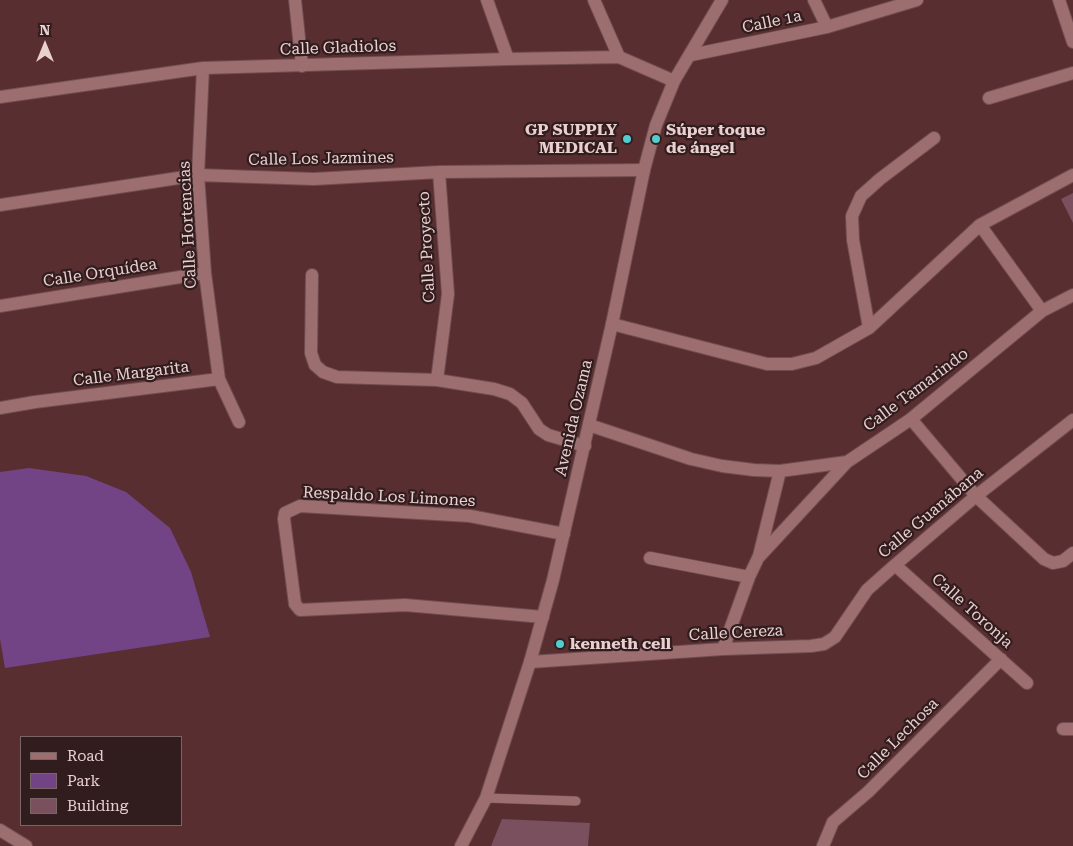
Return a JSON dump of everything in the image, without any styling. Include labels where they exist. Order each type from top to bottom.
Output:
[{"type":"street","points":[[295,0],[302,66]]},
{"type":"street","points":[[487,0],[508,59]]},
{"type":"street","points":[[594,0],[619,57]]},
{"type":"street","name":"Avenida Ozama","points":[[460,846],[486,798],[544,617],[585,446],[644,170],[656,125],[674,81],[691,56],[722,0]]},
{"type":"street","points":[[814,0],[827,27]]},
{"type":"street","name":"Calle 1a","points":[[691,56],[827,27],[917,0]]},
{"type":"street","points":[[1060,0],[1073,42]]},
{"type":"street","name":"Calle Gladiolos","points":[[0,97],[203,68],[508,59],[619,57],[674,81]]},
{"type":"street","name":"Calle Hortencias","points":[[203,68],[198,175],[205,272],[219,379]]},
{"type":"street","points":[[989,98],[1073,73]]},
{"type":"street","points":[[869,328],[853,240],[852,216],[861,196],[934,138]]},
{"type":"street","name":"Calle Los Jazmines","points":[[0,204],[198,175],[314,179],[440,172],[644,170]]},
{"type":"street","name":"Calle Proyecto","points":[[437,380],[448,294],[440,172]]},
{"type":"street","points":[[612,324],[767,364],[792,364],[816,358],[869,328],[980,225],[1073,174]]},
{"type":"street","points":[[980,225],[1042,311]]},
{"type":"street","name":"Calle Orquídea","points":[[0,306],[205,272]]},
{"type":"street","points":[[312,275],[311,353],[315,364],[323,372],[337,378],[437,380],[494,389],[510,394],[522,403],[539,429],[548,435],[585,446]]},
{"type":"street","name":"Calle Tamarindo","points":[[589,425],[691,459],[722,466],[780,471],[847,462],[911,419],[1042,311],[1073,295]]},
{"type":"street","points":[[219,379],[239,422]]},
{"type":"street","name":"Calle Margarita","points":[[0,408],[219,379]]},
{"type":"street","points":[[911,419],[976,496],[1044,559],[1053,563],[1063,561],[1073,553]]},
{"type":"street","name":"Calle Guanábana","points":[[824,644],[835,637],[868,590],[895,565],[976,496],[1073,420]]},
{"type":"street","points":[[758,558],[847,462]]},
{"type":"street","points":[[723,649],[749,577],[758,558],[780,471]]},
{"type":"street","name":"Respaldo Los Limones","points":[[544,617],[405,605],[300,610],[295,604],[284,519],[285,513],[300,506],[470,516],[564,534]]},
{"type":"street","points":[[650,558],[749,577]]},
{"type":"street","name":"Calle Toronja","points":[[895,565],[1027,683]]},
{"type":"street","name":"Calle Cereza","points":[[530,662],[824,644]]},
{"type":"street","name":"Calle Lechosa","points":[[823,846],[833,822],[868,792],[1002,659]]},
{"type":"street","points":[[0,830],[26,846]]},
{"type":"lane","points":[[486,798],[576,800]]},
{"type":"green space","points":[[29,468],[86,476],[126,492],[170,528],[191,572],[210,637],[5,668],[0,639],[0,472]]},
{"type":"building","points":[[1073,193],[1073,223],[1061,199]]},
{"type":"building","points":[[502,819],[590,823],[588,846],[491,846]]},
{"type":"place","name":"GP SUPPLY MEDICAL","points":[[627,139]]},
{"type":"place","name":"Súper toque de ángel","points":[[656,139]]},
{"type":"place","name":"kenneth cell","points":[[560,644]]}]
